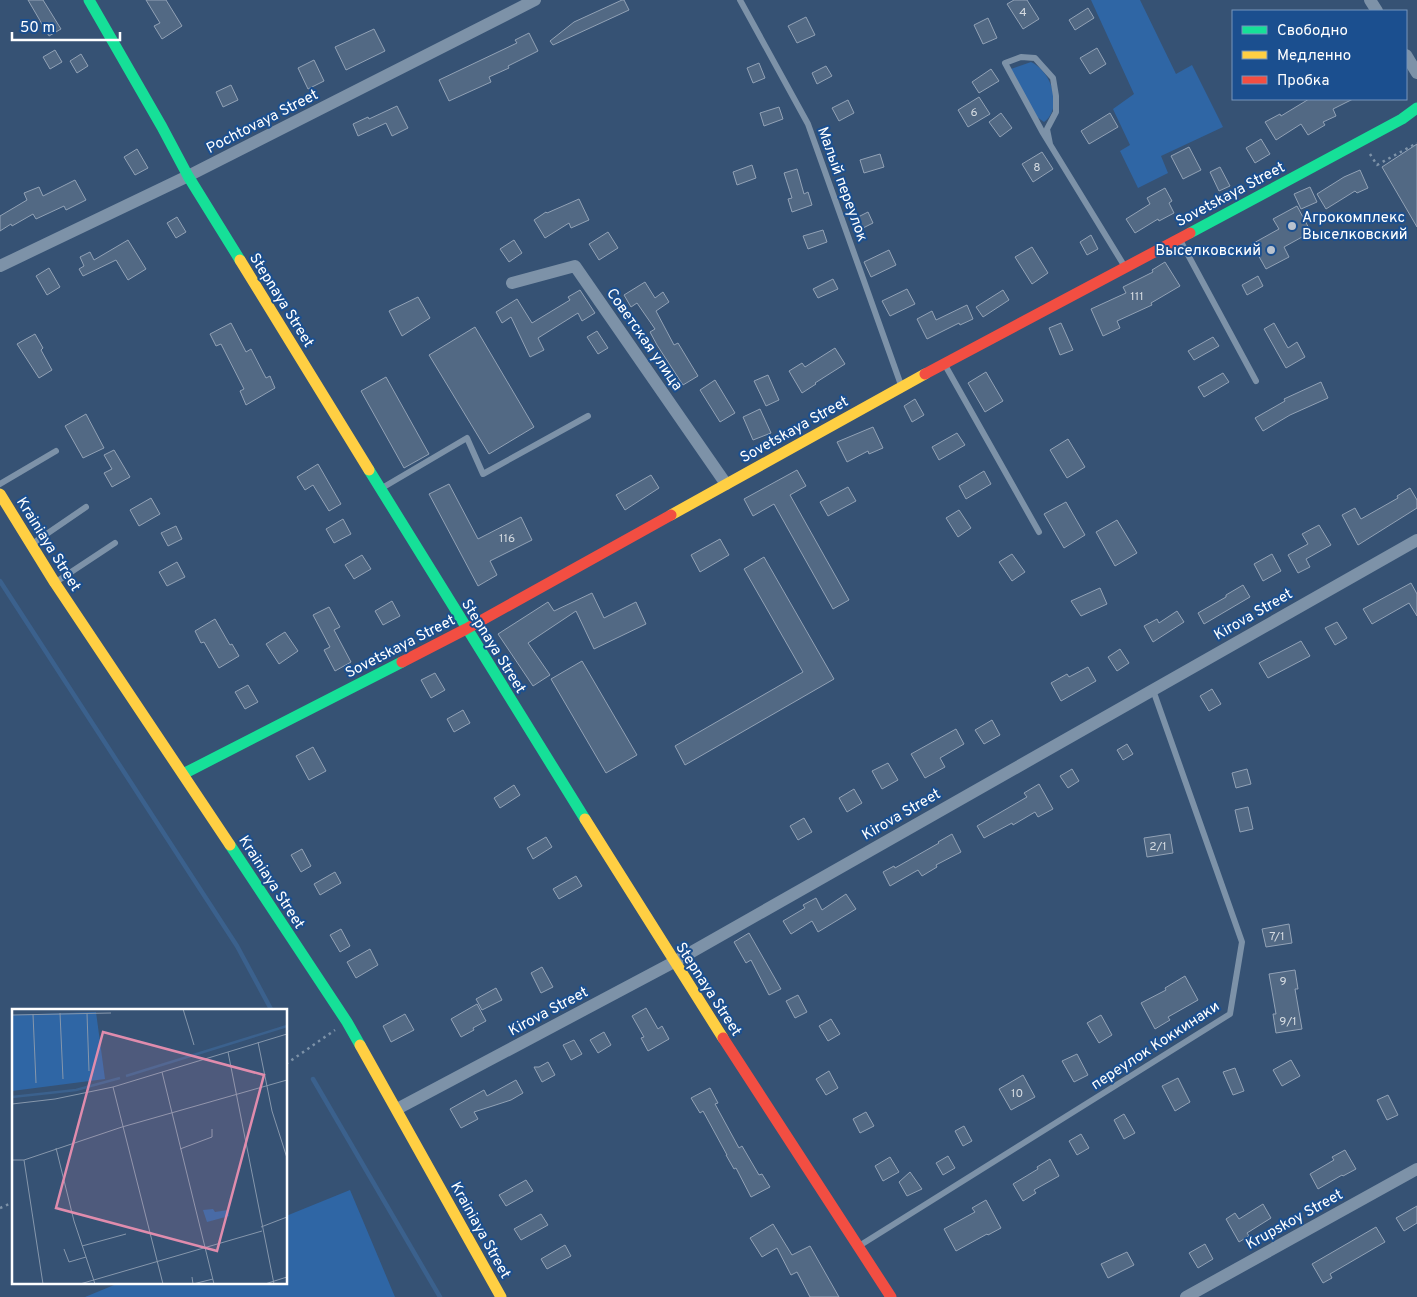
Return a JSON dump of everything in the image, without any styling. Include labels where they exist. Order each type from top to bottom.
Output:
[{"type":"street","name":"Stepnaya Street","points":[[89,0],[188,176],[466,629],[674,962],[891,1297]]},
{"type":"street","name":"Pochtovaya Street","points":[[0,266],[188,176],[535,0]]},
{"type":"street","points":[[1407,57],[1417,73]]},
{"type":"street","name":"Sovetskaya Street","points":[[183,774],[466,629],[901,386],[1402,119],[1417,108]]},
{"type":"street","name":"Советская улица","points":[[512,283],[575,266],[726,484]]},
{"type":"street","name":"Krainiaya Street","points":[[0,494],[55,583],[347,1022],[501,1297]]},
{"type":"street","name":"Kirova Street","points":[[397,1109],[674,962],[1417,540]]},
{"type":"street","name":"Krupskoy Street","points":[[1186,1297],[1417,1169]]},
{"type":"lane","name":"Малый переулок","points":[[740,0],[808,124],[901,386]]},
{"type":"lane","points":[[1050,144],[1047,129],[1056,112],[1053,78],[1035,58],[1020,57],[1005,62],[1043,133],[1125,268]]},
{"type":"lane","points":[[1179,239],[1256,382]]},
{"type":"lane","points":[[945,364],[1039,532]]},
{"type":"lane","points":[[381,489],[466,438],[483,474],[588,416]]},
{"type":"lane","points":[[0,484],[56,451]]},
{"type":"lane","points":[[32,544],[86,506]]},
{"type":"lane","points":[[55,583],[115,543]]},
{"type":"lane","name":"переулок Коккинаки","points":[[858,1246],[1230,1014],[1242,942],[1153,690]]},
{"type":"path","points":[[1369,153],[1377,165],[1417,143]]},
{"type":"path","points":[[288,1063],[347,1022]]},
{"type":"path","points":[[0,1208],[12,1203]]},
{"type":"shaded area","points":[[1091,0],[1140,0],[1176,74],[1192,65],[1223,127],[1161,156],[1168,173],[1138,188],[1120,151],[1130,145],[1113,109],[1134,94]]},
{"type":"shaded area","points":[[1031,62],[1044,73],[1049,81],[1054,99],[1050,115],[1044,122],[1037,117],[1011,69]]},
{"type":"shaded area","points":[[350,1190],[395,1297],[85,1297],[117,1284],[288,1284],[288,1215]]},
{"type":"building","points":[[28,0],[43,0],[61,29],[49,36]]},
{"type":"building","points":[[146,0],[166,0],[182,26],[162,39],[154,26],[160,23]]},
{"type":"building","points":[[624,0],[629,10],[553,45],[550,41],[574,22]]},
{"type":"building","points":[[1014,0],[1027,0],[1039,19],[1023,29],[1007,4]]},
{"type":"building","points":[[1088,8],[1094,18],[1075,30],[1069,20]]},
{"type":"building","points":[[806,17],[815,35],[797,43],[788,26]]},
{"type":"building","points":[[988,18],[997,38],[983,44],[974,25]]},
{"type":"building","points":[[374,29],[385,51],[346,70],[335,47]]},
{"type":"building","points":[[529,33],[538,51],[489,77],[491,82],[449,101],[439,80],[517,43],[515,40]]},
{"type":"building","points":[[1097,48],[1106,64],[1090,74],[1080,58]]},
{"type":"building","points":[[55,50],[62,62],[50,69],[43,57]]},
{"type":"building","points":[[81,54],[88,66],[77,73],[70,61]]},
{"type":"building","points":[[314,60],[324,81],[308,89],[298,68]]},
{"type":"building","points":[[759,63],[765,78],[753,83],[747,68]]},
{"type":"building","points":[[826,66],[832,76],[817,84],[812,73]]},
{"type":"building","points":[[991,69],[999,81],[979,93],[972,82]]},
{"type":"building","points":[[231,85],[238,100],[223,107],[216,92]]},
{"type":"building","points":[[979,97],[990,114],[968,127],[958,110]]},
{"type":"building","points":[[848,100],[854,113],[839,121],[832,108]]},
{"type":"building","points":[[1307,100],[1351,100],[1333,109],[1336,116],[1323,122],[1325,125],[1308,135],[1301,124],[1276,140],[1265,122],[1280,114],[1281,116]]},
{"type":"building","points":[[397,106],[408,128],[392,136],[386,123],[358,136],[353,124]]},
{"type":"building","points":[[779,107],[783,119],[764,126],[760,113]]},
{"type":"building","points":[[1001,113],[1012,128],[1000,137],[989,122]]},
{"type":"building","points":[[1110,113],[1118,127],[1089,144],[1081,131]]},
{"type":"building","points":[[1261,139],[1270,154],[1255,163],[1246,148]]},
{"type":"building","points":[[1417,144],[1417,227],[1382,167]]},
{"type":"building","points":[[1189,147],[1201,170],[1183,179],[1171,156]]},
{"type":"building","points":[[137,149],[148,168],[135,175],[124,157]]},
{"type":"building","points":[[1042,152],[1053,169],[1033,182],[1022,164]]},
{"type":"building","points":[[880,154],[884,167],[864,173],[860,160]]},
{"type":"building","points":[[752,165],[756,178],[737,185],[733,172]]},
{"type":"building","points":[[1220,167],[1230,186],[1219,191],[1210,172]]},
{"type":"building","points":[[797,169],[804,194],[808,192],[812,205],[792,212],[788,199],[792,198],[784,173]]},
{"type":"building","points":[[1360,170],[1368,188],[1357,193],[1355,191],[1326,209],[1317,194],[1344,177]]},
{"type":"building","points":[[75,180],[86,200],[66,210],[64,206],[36,219],[33,214],[0,231],[0,216],[27,200],[24,193],[39,187],[43,196]]},
{"type":"building","points":[[1310,187],[1317,202],[1301,209],[1294,194]]},
{"type":"building","points":[[1165,188],[1172,201],[1169,203],[1174,213],[1159,221],[1158,219],[1135,233],[1126,219],[1150,204],[1147,198]]},
{"type":"building","points":[[579,199],[589,220],[571,228],[569,223],[545,238],[534,220],[546,212]]},
{"type":"building","points":[[1297,206],[1311,232],[1284,247],[1289,257],[1266,269],[1252,244],[1279,229],[1273,219]]},
{"type":"building","points":[[868,212],[873,223],[857,231],[852,220]]},
{"type":"building","points":[[177,217],[186,232],[176,238],[167,223]]},
{"type":"building","points":[[823,230],[827,242],[808,249],[803,236]]},
{"type":"building","points":[[608,232],[618,248],[599,260],[589,244]]},
{"type":"building","points":[[1091,235],[1098,249],[1087,255],[1080,242]]},
{"type":"building","points":[[128,240],[146,269],[128,280],[116,260],[83,276],[79,269],[84,266],[80,257],[90,252],[94,260]]},
{"type":"building","points":[[514,240],[522,253],[509,262],[500,249]]},
{"type":"building","points":[[1032,247],[1048,273],[1032,284],[1015,257]]},
{"type":"building","points":[[889,250],[896,265],[871,277],[864,262]]},
{"type":"building","points":[[1165,262],[1180,286],[1151,303],[1152,305],[1117,321],[1120,328],[1103,336],[1091,309],[1126,293],[1123,287],[1153,272],[1152,270]]},
{"type":"building","points":[[49,268],[60,287],[47,295],[36,276]]},
{"type":"building","points":[[1258,276],[1263,286],[1247,295],[1242,285]]},
{"type":"building","points":[[833,279],[838,289],[818,298],[813,289]]},
{"type":"building","points":[[645,282],[655,298],[663,292],[669,302],[656,311],[674,345],[678,343],[698,376],[683,385],[650,332],[655,329],[637,303],[631,307],[624,295]]},
{"type":"building","points":[[907,289],[915,304],[890,316],[882,301]]},
{"type":"building","points":[[580,290],[595,313],[582,321],[578,313],[538,338],[544,350],[530,357],[511,317],[502,323],[496,312],[517,299],[532,323],[570,300],[568,297]]},
{"type":"building","points":[[1003,290],[1009,300],[983,317],[976,307]]},
{"type":"building","points":[[418,297],[430,318],[402,336],[389,311]]},
{"type":"building","points":[[967,305],[973,319],[960,325],[959,323],[927,339],[917,319],[932,311],[936,320]]},
{"type":"building","points":[[231,323],[246,352],[251,349],[266,378],[270,376],[275,388],[246,405],[240,391],[244,389],[221,344],[216,346],[210,334]]},
{"type":"building","points":[[1061,323],[1073,350],[1060,355],[1049,328]]},
{"type":"building","points":[[1274,323],[1288,348],[1297,342],[1305,357],[1286,368],[1264,329]]},
{"type":"building","points":[[475,327],[534,427],[489,454],[429,355]]},
{"type":"building","points":[[597,331],[608,348],[598,354],[587,337]]},
{"type":"building","points":[[35,334],[52,370],[39,378],[17,344]]},
{"type":"building","points":[[1213,337],[1219,346],[1194,360],[1188,351]]},
{"type":"building","points":[[835,348],[845,364],[802,393],[789,371],[802,363],[805,367]]},
{"type":"building","points":[[986,372],[1003,401],[985,412],[968,383]]},
{"type":"building","points":[[1223,373],[1229,382],[1204,397],[1198,387]]},
{"type":"building","points":[[768,375],[779,400],[766,406],[754,381]]},
{"type":"building","points":[[386,377],[429,454],[404,468],[361,391]]},
{"type":"building","points":[[715,380],[735,413],[720,422],[700,390]]},
{"type":"building","points":[[1321,382],[1328,398],[1290,415],[1263,431],[1255,418],[1285,401],[1284,399]]},
{"type":"building","points":[[915,399],[924,415],[912,422],[904,406]]},
{"type":"building","points":[[760,409],[771,433],[753,440],[743,417]]},
{"type":"building","points":[[86,414],[104,448],[83,458],[65,426]]},
{"type":"building","points":[[873,427],[883,448],[869,454],[868,451],[847,462],[837,442]]},
{"type":"building","points":[[957,433],[965,445],[939,460],[932,447]]},
{"type":"building","points":[[1068,439],[1085,467],[1067,478],[1050,450]]},
{"type":"building","points":[[114,450],[130,477],[112,487],[104,473],[112,469],[104,455]]},
{"type":"building","points":[[318,464],[341,504],[329,511],[313,485],[305,490],[297,477]]},
{"type":"building","points":[[797,470],[806,486],[790,495],[849,600],[833,609],[774,504],[753,516],[744,499]]},
{"type":"building","points":[[984,471],[991,484],[966,499],[959,486]]},
{"type":"building","points":[[651,475],[659,488],[625,510],[616,495]]},
{"type":"building","points":[[449,484],[478,539],[521,517],[532,540],[490,561],[497,575],[478,586],[429,494]]},
{"type":"building","points":[[848,487],[856,501],[828,516],[820,502]]},
{"type":"building","points":[[1410,488],[1417,500],[1417,508],[1358,545],[1342,515],[1355,508],[1361,519],[1398,498],[1397,496]]},
{"type":"building","points":[[151,498],[160,514],[139,526],[130,510]]},
{"type":"building","points":[[1066,502],[1085,535],[1064,548],[1044,514]]},
{"type":"building","points":[[959,510],[971,528],[958,537],[946,518]]},
{"type":"building","points":[[343,519],[351,534],[334,543],[326,529]]},
{"type":"building","points":[[1117,520],[1137,553],[1115,566],[1096,532]]},
{"type":"building","points":[[1319,525],[1331,545],[1306,559],[1310,567],[1298,573],[1288,555],[1308,544],[1302,534]]},
{"type":"building","points":[[176,526],[182,539],[168,546],[161,533]]},
{"type":"building","points":[[720,539],[729,555],[700,572],[691,555]]},
{"type":"building","points":[[1012,554],[1025,572],[1012,581],[999,562]]},
{"type":"building","points":[[1272,554],[1281,571],[1263,581],[1254,564]]},
{"type":"building","points":[[362,555],[371,569],[354,579],[345,565]]},
{"type":"building","points":[[764,557],[834,679],[685,765],[675,746],[803,672],[744,569]]},
{"type":"building","points":[[177,562],[185,577],[167,586],[159,572]]},
{"type":"building","points":[[1411,583],[1417,594],[1417,616],[1409,603],[1372,624],[1363,609]]},
{"type":"building","points":[[1243,585],[1250,597],[1204,624],[1198,613]]},
{"type":"building","points":[[1100,588],[1107,604],[1081,616],[1071,601]]},
{"type":"building","points":[[592,593],[604,618],[636,602],[646,624],[594,649],[576,611],[528,643],[550,675],[533,686],[498,634],[548,602],[554,611]]},
{"type":"building","points":[[392,601],[400,616],[383,625],[375,611]]},
{"type":"building","points":[[329,607],[340,627],[334,630],[351,662],[335,671],[324,650],[330,647],[313,615]]},
{"type":"building","points":[[1177,611],[1184,622],[1153,642],[1144,626],[1157,619],[1159,623]]},
{"type":"building","points":[[215,619],[230,645],[232,644],[239,656],[219,668],[204,642],[201,643],[195,631]]},
{"type":"building","points":[[1337,622],[1347,638],[1335,645],[1325,628]]},
{"type":"building","points":[[285,632],[298,651],[279,664],[266,644]]},
{"type":"building","points":[[1301,641],[1310,656],[1268,678],[1259,663]]},
{"type":"building","points":[[1120,649],[1129,663],[1117,671],[1108,657]]},
{"type":"building","points":[[582,661],[637,755],[606,773],[551,679]]},
{"type":"building","points":[[1088,667],[1096,681],[1061,701],[1051,683],[1067,674],[1069,677]]},
{"type":"building","points":[[435,673],[445,690],[431,698],[421,680]]},
{"type":"building","points":[[248,685],[258,702],[245,709],[235,692]]},
{"type":"building","points":[[1212,689],[1221,704],[1209,711],[1200,696]]},
{"type":"building","points":[[463,710],[470,723],[454,732],[447,719]]},
{"type":"building","points":[[992,720],[1000,735],[984,744],[975,730]]},
{"type":"building","points":[[956,729],[964,744],[940,758],[945,767],[925,778],[911,754]]},
{"type":"building","points":[[1127,744],[1133,754],[1123,760],[1117,750]]},
{"type":"building","points":[[313,747],[326,771],[309,780],[296,756]]},
{"type":"building","points":[[888,763],[898,780],[882,789],[872,771]]},
{"type":"building","points":[[1072,769],[1079,781],[1068,788],[1060,776]]},
{"type":"building","points":[[1247,769],[1251,784],[1236,788],[1232,773]]},
{"type":"building","points":[[1039,784],[1053,809],[1038,817],[1035,812],[1013,825],[1012,823],[984,838],[977,826],[1027,797],[1024,793]]},
{"type":"building","points":[[514,785],[520,795],[500,808],[494,798]]},
{"type":"building","points":[[854,789],[862,803],[847,812],[839,798]]},
{"type":"building","points":[[1248,807],[1253,829],[1240,832],[1235,810]]},
{"type":"building","points":[[804,818],[812,832],[798,840],[790,826]]},
{"type":"building","points":[[952,834],[961,852],[936,865],[937,867],[922,876],[918,870],[890,886],[883,872],[894,866],[895,868]]},
{"type":"building","points":[[1170,834],[1173,853],[1147,857],[1144,838]]},
{"type":"building","points":[[546,837],[552,847],[533,859],[527,848]]},
{"type":"building","points":[[302,849],[311,866],[301,872],[291,855]]},
{"type":"building","points":[[335,872],[341,883],[320,895],[314,884]]},
{"type":"building","points":[[576,876],[582,886],[559,899],[553,889]]},
{"type":"building","points":[[846,894],[856,909],[818,932],[812,921],[791,934],[783,921],[805,908],[803,905],[816,898],[822,910]]},
{"type":"building","points":[[1289,924],[1292,943],[1266,947],[1262,929]]},
{"type":"building","points":[[341,929],[350,946],[340,952],[330,935]]},
{"type":"building","points":[[749,933],[781,989],[769,995],[751,960],[746,963],[734,942]]},
{"type":"building","points":[[370,949],[378,965],[356,978],[347,962]]},
{"type":"building","points":[[542,967],[553,987],[541,993],[531,973]]},
{"type":"building","points":[[1295,970],[1298,989],[1295,989],[1302,1029],[1276,1033],[1273,1014],[1276,1014],[1269,974]]},
{"type":"building","points":[[1185,976],[1198,1000],[1168,1017],[1170,1020],[1155,1029],[1141,1003],[1166,990],[1165,988]]},
{"type":"building","points":[[496,988],[502,1000],[482,1010],[476,999]]},
{"type":"building","points":[[798,995],[807,1012],[795,1018],[786,1001]]},
{"type":"building","points":[[477,1004],[486,1021],[461,1037],[451,1019]]},
{"type":"building","points":[[646,1008],[658,1029],[662,1026],[669,1039],[648,1051],[641,1038],[644,1037],[632,1016]]},
{"type":"building","points":[[405,1014],[414,1030],[391,1042],[383,1026]]},
{"type":"building","points":[[1101,1015],[1112,1035],[1099,1043],[1087,1023]]},
{"type":"building","points":[[831,1019],[840,1034],[828,1041],[819,1026]]},
{"type":"building","points":[[604,1032],[611,1045],[598,1053],[590,1040]]},
{"type":"building","points":[[574,1040],[582,1054],[571,1060],[563,1045]]},
{"type":"building","points":[[1077,1054],[1088,1075],[1074,1082],[1062,1061]]},
{"type":"building","points":[[1291,1060],[1300,1076],[1282,1086],[1273,1070]]},
{"type":"building","points":[[548,1062],[555,1075],[542,1082],[534,1067],[539,1067]]},
{"type":"building","points":[[1235,1068],[1244,1091],[1233,1095],[1223,1072]]},
{"type":"building","points":[[829,1071],[838,1088],[826,1095],[816,1079]]},
{"type":"building","points":[[1023,1075],[1035,1097],[1011,1110],[999,1089]]},
{"type":"building","points":[[1178,1078],[1190,1102],[1175,1111],[1162,1086]]},
{"type":"building","points":[[516,1080],[523,1093],[511,1100],[474,1112],[478,1119],[461,1128],[450,1109],[484,1090],[487,1096]]},
{"type":"building","points":[[710,1088],[718,1103],[715,1104],[739,1148],[742,1146],[759,1175],[762,1174],[770,1187],[751,1197],[703,1111],[700,1113],[691,1098]]},
{"type":"building","points":[[1388,1095],[1398,1115],[1387,1120],[1377,1100]]},
{"type":"building","points":[[866,1112],[874,1126],[860,1133],[853,1119]]},
{"type":"building","points":[[1124,1114],[1135,1133],[1124,1139],[1114,1120]]},
{"type":"building","points":[[964,1126],[972,1141],[963,1146],[955,1131]]},
{"type":"building","points":[[1081,1134],[1089,1148],[1077,1155],[1069,1141]]},
{"type":"building","points":[[1345,1150],[1356,1169],[1318,1189],[1310,1174],[1334,1160],[1332,1157]]},
{"type":"building","points":[[948,1156],[955,1168],[943,1175],[936,1163]]},
{"type":"building","points":[[890,1157],[899,1172],[883,1181],[875,1166]]},
{"type":"building","points":[[1050,1159],[1059,1176],[1034,1190],[1036,1193],[1023,1201],[1013,1184],[1038,1169],[1037,1167]]},
{"type":"building","points":[[910,1172],[922,1189],[907,1196],[899,1182]]},
{"type":"building","points":[[526,1180],[533,1191],[506,1206],[499,1195]]},
{"type":"building","points":[[986,1200],[1001,1228],[956,1251],[944,1229],[975,1212],[972,1208]]},
{"type":"building","points":[[1263,1204],[1271,1218],[1247,1233],[1249,1236],[1239,1242],[1226,1219],[1235,1213],[1239,1219]]},
{"type":"building","points":[[1417,1206],[1417,1223],[1404,1231],[1396,1218]]},
{"type":"building","points":[[541,1214],[548,1225],[521,1240],[514,1229]]},
{"type":"building","points":[[773,1224],[792,1255],[810,1246],[839,1297],[810,1297],[797,1272],[791,1275],[777,1248],[762,1257],[750,1238]]},
{"type":"building","points":[[1376,1227],[1385,1242],[1330,1274],[1332,1278],[1323,1283],[1312,1264]]},
{"type":"building","points":[[1205,1244],[1213,1259],[1198,1268],[1189,1253]]},
{"type":"building","points":[[565,1245],[571,1256],[547,1269],[541,1259]]},
{"type":"building","points":[[1127,1252],[1134,1265],[1108,1278],[1101,1264]]},
{"type":"waterway","points":[[0,581],[237,946],[271,1009]]},
{"type":"waterway","points":[[313,1079],[440,1297]]},
{"type":"traffic: fast","points":[[89,0],[188,176],[240,260]]},
{"type":"traffic: fast","points":[[1190,233],[1402,119],[1417,108]]},
{"type":"traffic: fast","points":[[369,470],[585,819]]},
{"type":"traffic: fast","points":[[183,774],[402,662]]},
{"type":"traffic: fast","points":[[230,845],[347,1022],[360,1045]]},
{"type":"traffic: slow","points":[[240,260],[369,470]]},
{"type":"traffic: slow","points":[[671,515],[925,374]]},
{"type":"traffic: slow","points":[[0,494],[55,583],[230,845]]},
{"type":"traffic: slow","points":[[585,819],[723,1038]]},
{"type":"traffic: slow","points":[[360,1045],[501,1297]]},
{"type":"traffic: jam","points":[[925,374],[1190,233]]},
{"type":"traffic: jam","points":[[402,662],[466,629],[671,515]]},
{"type":"traffic: jam","points":[[723,1038],[891,1297]]},
{"type":"place","name":"Агрокомплекс Выселковский","points":[[1292,226]]},
{"type":"place","name":"Выселковский","points":[[1271,250]]}]
